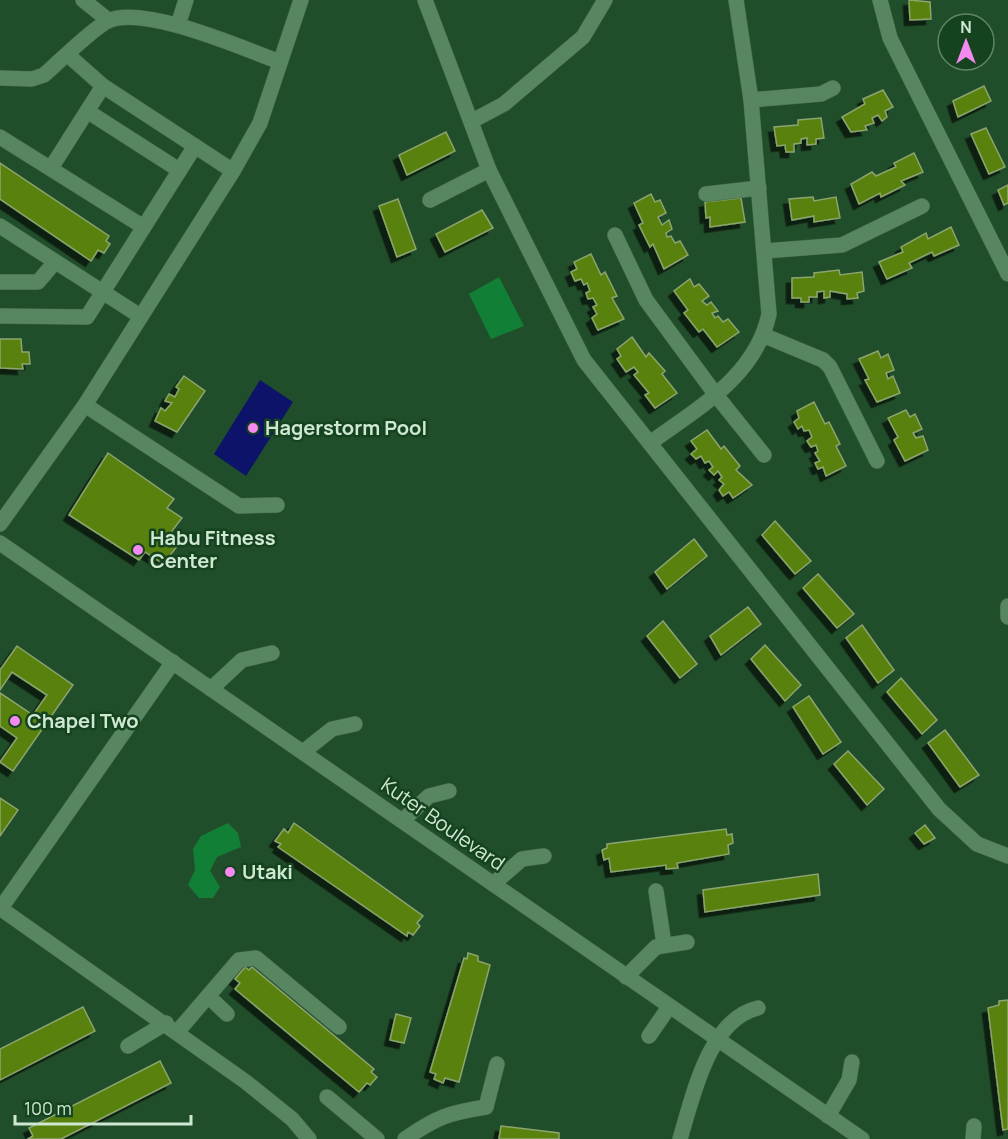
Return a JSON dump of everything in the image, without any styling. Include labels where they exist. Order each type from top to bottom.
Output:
[{"type":"street","points":[[83,0],[108,20]]},
{"type":"street","points":[[178,25],[186,0]]},
{"type":"street","points":[[0,524],[85,405],[233,171],[260,123],[301,0]]},
{"type":"street","points":[[425,0],[489,170],[584,360],[939,809],[976,844],[1008,856]]},
{"type":"street","points":[[472,121],[504,104],[583,37],[605,0]]},
{"type":"street","points":[[650,443],[716,395],[738,374],[765,336],[769,314],[765,251],[751,100],[736,0]]},
{"type":"street","points":[[880,0],[890,38],[1002,247],[1008,274]]},
{"type":"street","points":[[0,78],[32,79],[44,75],[108,20],[140,18],[178,25],[280,62]]},
{"type":"street","points":[[68,55],[103,86],[233,171]]},
{"type":"street","points":[[51,168],[103,86]]},
{"type":"street","points":[[751,100],[821,94],[833,88]]},
{"type":"street","points":[[87,111],[179,170]]},
{"type":"street","points":[[0,137],[142,226]]},
{"type":"street","points":[[0,316],[87,317],[142,226],[195,146]]},
{"type":"street","points":[[430,200],[489,170]]},
{"type":"street","points":[[706,194],[759,188]]},
{"type":"street","points":[[765,251],[842,245],[922,206]]},
{"type":"street","points":[[0,226],[140,316]]},
{"type":"street","points":[[615,235],[646,300],[716,395],[764,455]]},
{"type":"street","points":[[0,282],[38,282],[55,262]]},
{"type":"street","points":[[765,336],[823,360],[830,368],[877,461]]},
{"type":"street","points":[[85,405],[239,506],[277,505]]},
{"type":"street","name":"Kuter Boulevard","points":[[0,543],[862,1139]]},
{"type":"street","points":[[1008,606],[1008,617]]},
{"type":"street","points":[[211,689],[242,660],[272,653]]},
{"type":"street","points":[[173,662],[1,908],[172,1027],[246,1082],[292,1119],[309,1139]]},
{"type":"street","points":[[303,752],[332,729],[355,724]]},
{"type":"street","points":[[402,821],[429,796],[449,791]]},
{"type":"street","points":[[493,884],[522,859],[544,856]]},
{"type":"street","points":[[656,891],[664,944]]},
{"type":"street","points":[[626,977],[646,954],[664,944],[687,942]]},
{"type":"street","points":[[128,1046],[172,1027],[209,997],[238,960],[256,958],[339,1027]]},
{"type":"street","points":[[209,997],[227,1014]]},
{"type":"street","points":[[650,1036],[669,1007]]},
{"type":"street","points":[[680,1139],[694,1093],[716,1040],[730,1021],[743,1012],[758,1008]]},
{"type":"street","points":[[828,1116],[849,1080],[852,1062]]},
{"type":"street","points":[[405,1139],[434,1119],[450,1113],[486,1107],[497,1064]]},
{"type":"street","points":[[327,1097],[377,1139]]},
{"type":"green space","points":[[499,277],[524,326],[491,339],[469,294]]},
{"type":"green space","points":[[228,823],[238,833],[241,847],[217,857],[210,871],[220,887],[213,898],[199,898],[188,885],[195,870],[193,849],[201,836]]},
{"type":"shaded area","name":"Hagerstorm Pool","points":[[260,380],[293,402],[246,476],[214,454]]},
{"type":"building","points":[[909,0],[930,2],[931,19],[910,20]]},
{"type":"building","points":[[984,86],[991,101],[958,117],[953,101]]},
{"type":"building","points":[[883,90],[893,107],[885,111],[887,117],[882,121],[878,115],[872,118],[874,123],[865,126],[867,130],[851,132],[842,117],[865,104],[863,99]]},
{"type":"building","points":[[821,118],[824,138],[816,139],[816,144],[807,145],[807,138],[801,139],[801,143],[794,144],[794,152],[786,152],[785,145],[777,146],[774,127],[798,125],[798,120]]},
{"type":"building","points":[[986,128],[1005,167],[989,174],[971,134]]},
{"type":"building","points":[[446,132],[455,151],[407,175],[399,155]]},
{"type":"building","points":[[914,153],[923,172],[901,181],[905,185],[881,197],[880,193],[859,204],[851,184],[872,172],[876,176],[896,167],[894,163]]},
{"type":"building","points":[[0,163],[109,236],[106,241],[110,244],[104,253],[98,250],[91,261],[0,199]]},
{"type":"building","points":[[1008,185],[1008,203],[1004,205],[998,190]]},
{"type":"building","points":[[651,194],[655,202],[660,200],[666,213],[658,217],[662,225],[669,220],[672,229],[666,233],[667,237],[671,236],[675,243],[680,241],[688,255],[664,269],[653,244],[650,247],[639,225],[643,223],[634,203]]},
{"type":"building","points":[[813,197],[814,201],[836,197],[840,218],[814,222],[814,216],[792,220],[789,199]]},
{"type":"building","points":[[741,198],[745,222],[710,227],[710,217],[706,218],[705,202]]},
{"type":"building","points":[[398,199],[416,249],[397,257],[379,206]]},
{"type":"building","points":[[482,210],[493,228],[445,252],[436,234]]},
{"type":"building","points":[[951,227],[959,245],[934,256],[932,252],[909,263],[912,268],[887,279],[879,262],[903,252],[901,247],[926,233],[928,239]]},
{"type":"building","points":[[591,254],[601,275],[605,272],[617,296],[612,298],[624,319],[598,330],[592,318],[597,314],[593,307],[597,305],[593,298],[588,299],[586,293],[590,291],[587,283],[584,285],[581,279],[575,281],[571,272],[577,269],[574,262]]},
{"type":"building","points":[[839,270],[840,275],[862,272],[864,291],[857,293],[858,298],[847,299],[847,294],[830,291],[830,297],[824,298],[824,291],[817,292],[817,297],[809,297],[809,302],[801,302],[801,298],[792,298],[792,278],[814,277],[814,273]]},
{"type":"building","points":[[690,279],[694,287],[699,284],[709,296],[702,301],[707,305],[711,302],[718,311],[712,313],[715,318],[718,316],[723,322],[728,319],[739,332],[717,347],[703,329],[699,332],[684,313],[688,310],[674,291]]},
{"type":"building","points":[[632,337],[646,357],[649,353],[665,371],[662,374],[677,393],[655,408],[645,395],[649,393],[634,375],[638,372],[634,367],[626,372],[617,359],[621,356],[617,349]]},
{"type":"building","points":[[0,339],[21,339],[22,352],[29,352],[30,364],[22,364],[23,369],[0,368]]},
{"type":"building","points":[[878,351],[881,358],[888,354],[894,370],[886,373],[888,379],[893,376],[900,393],[877,402],[865,380],[869,379],[859,359]]},
{"type":"building","points":[[184,376],[205,391],[177,432],[155,421],[161,408],[165,411],[172,403],[165,401],[169,394],[175,397],[179,389],[176,387]]},
{"type":"building","points":[[814,402],[825,424],[829,422],[840,444],[836,446],[846,466],[826,476],[823,467],[818,469],[815,463],[820,461],[815,453],[818,451],[816,445],[811,447],[807,441],[812,437],[809,430],[804,431],[802,426],[798,429],[794,422],[799,418],[797,411]]},
{"type":"building","points":[[906,410],[910,417],[915,414],[922,429],[913,433],[916,438],[923,436],[928,450],[905,461],[894,440],[898,437],[888,418]]},
{"type":"building","points":[[707,430],[721,449],[724,446],[740,466],[736,470],[752,485],[733,498],[729,492],[723,496],[719,490],[724,484],[719,480],[722,477],[718,471],[714,475],[709,470],[713,467],[709,461],[705,463],[701,456],[696,459],[691,454],[697,449],[691,441]]},
{"type":"building","points":[[108,453],[174,499],[167,508],[182,518],[168,536],[179,544],[163,564],[145,552],[139,560],[69,515]]},
{"type":"building","points":[[775,521],[811,561],[795,574],[762,535]]},
{"type":"building","points":[[694,539],[707,556],[667,589],[655,572]]},
{"type":"building","points":[[818,574],[854,614],[837,628],[803,588]]},
{"type":"building","points":[[748,607],[761,624],[721,655],[710,636]]},
{"type":"building","points":[[663,621],[697,664],[680,678],[647,636]]},
{"type":"building","points":[[862,625],[894,670],[878,683],[846,638]]},
{"type":"building","points":[[765,645],[801,685],[785,701],[751,659]]},
{"type":"building","points":[[17,646],[73,685],[13,771],[0,762],[17,738],[0,726],[0,693],[33,715],[47,695],[12,672],[0,690],[0,670]]},
{"type":"building","points":[[901,678],[937,720],[922,734],[887,692]]},
{"type":"building","points":[[809,696],[841,742],[823,754],[793,707]]},
{"type":"building","points":[[945,730],[979,775],[960,787],[928,743]]},
{"type":"building","points":[[848,751],[884,789],[867,805],[834,764]]},
{"type":"building","points":[[0,798],[18,810],[0,836]]},
{"type":"building","points":[[294,823],[423,916],[417,923],[420,926],[413,935],[408,932],[407,936],[278,847],[281,844],[275,841],[284,829],[288,833]]},
{"type":"building","points":[[925,825],[935,838],[924,844],[915,833]]},
{"type":"building","points":[[726,829],[727,835],[732,834],[733,843],[728,845],[729,854],[677,863],[678,868],[666,869],[666,865],[611,872],[609,858],[604,860],[602,850],[607,848],[607,844]]},
{"type":"building","points":[[818,874],[820,895],[705,912],[703,890]]},
{"type":"building","points":[[468,953],[478,956],[478,961],[490,965],[459,1082],[445,1078],[443,1083],[434,1079],[436,1074],[430,1072],[464,958],[467,959]]},
{"type":"building","points":[[245,967],[249,970],[252,967],[374,1069],[371,1072],[377,1077],[370,1085],[367,1083],[359,1092],[235,989],[240,983],[235,979]]},
{"type":"building","points":[[1008,1000],[1008,1129],[1003,1130],[988,1008],[999,1005],[999,1001]]},
{"type":"building","points":[[83,1007],[95,1031],[0,1080],[0,1049]]},
{"type":"building","points":[[396,1014],[411,1018],[404,1043],[390,1040]]},
{"type":"building","points":[[160,1061],[171,1083],[61,1139],[28,1139],[33,1136],[29,1128]]},
{"type":"building","points":[[501,1126],[559,1133],[559,1139],[499,1139]]},
{"type":"place","name":"Hagerstorm Pool","points":[[253,428]]},
{"type":"place","name":"Habu Fitness Center","points":[[138,550]]},
{"type":"place","name":"Chapel Two","points":[[15,721]]},
{"type":"place","name":"Utaki","points":[[230,872]]}]
